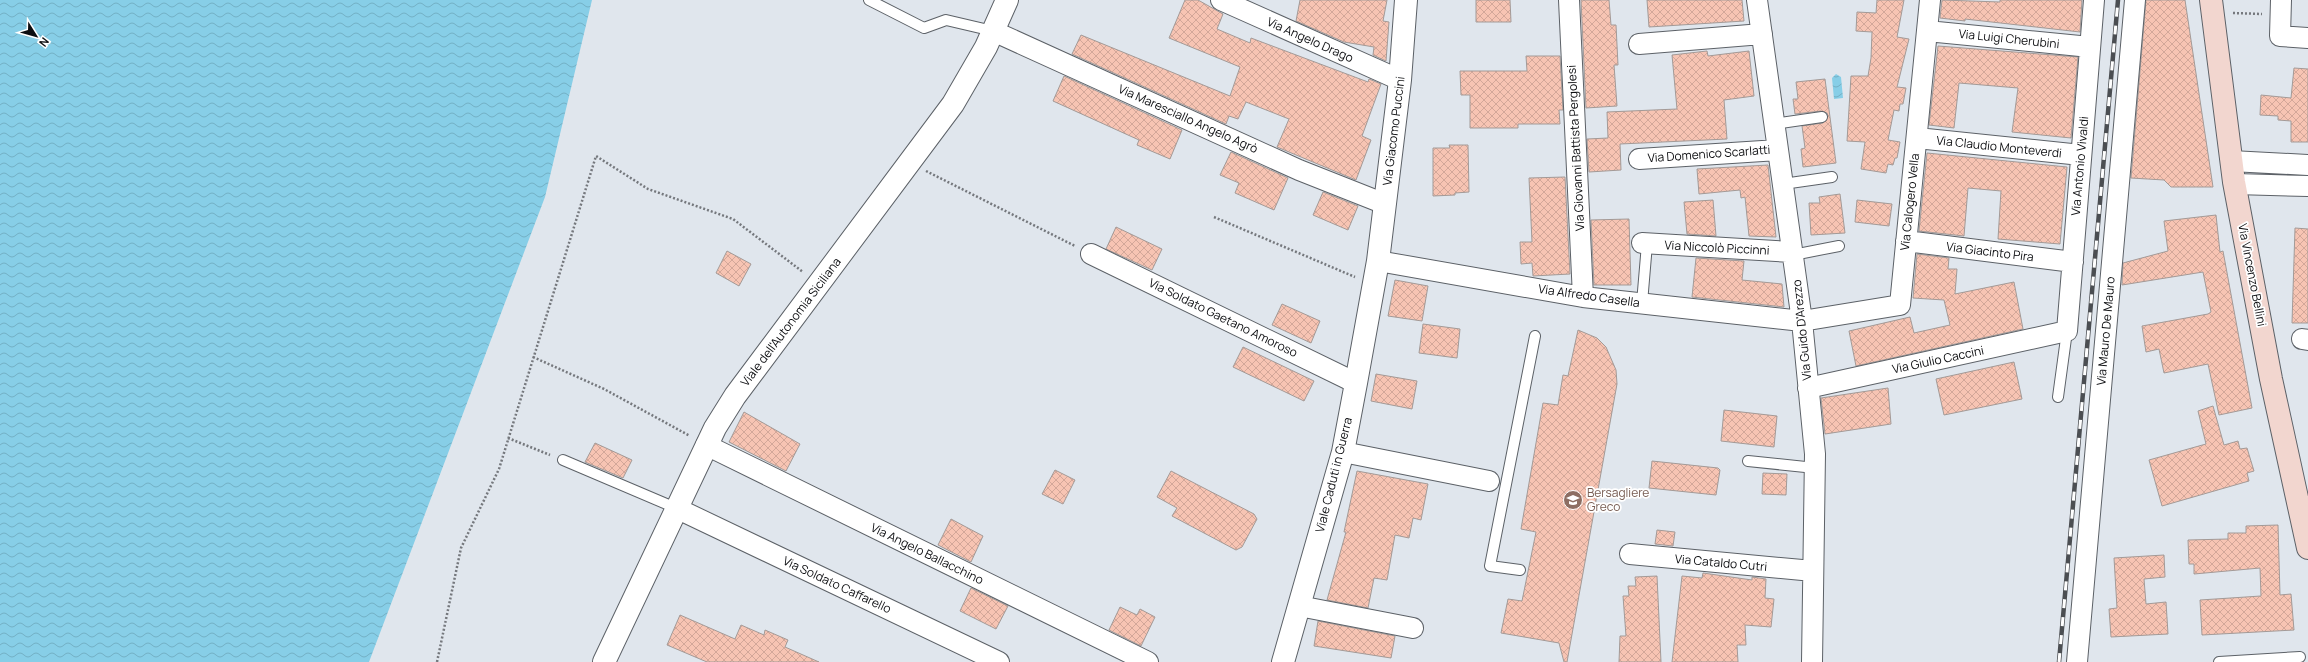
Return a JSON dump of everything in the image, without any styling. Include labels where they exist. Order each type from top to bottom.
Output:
[{"type":"main road","name":"Via Vincenzo Bellini","points":[[2212,6],[2231,162],[2272,379],[2308,548]]},
{"type":"street","name":"Viale dell'Autonomia Siciliana","points":[[604,662],[706,445],[735,396],[953,104],[993,31],[1007,0]]},
{"type":"street","name":"Via Angelo Drago","points":[[1221,0],[1400,80]]},
{"type":"street","name":"Via Giacomo Puccini","points":[[1378,261],[1400,80],[1406,0]]},
{"type":"street","name":"Via Giovanni Battista Pergolesi","points":[[1569,0],[1583,297]]},
{"type":"street","name":"Via Guido D'Arezzo","points":[[1757,0],[1802,321],[1815,454],[1812,662]]},
{"type":"street","name":"Via Calogero Vella","points":[[1802,321],[1900,305],[1930,0]]},
{"type":"street","name":"Via Antonio Vivaldi","points":[[2067,331],[2094,0]]},
{"type":"street","name":"Via Mauro De Mauro","points":[[2077,662],[2135,0]]},
{"type":"street","points":[[2281,7],[2280,36],[2308,38]]},
{"type":"street","name":"Via Maresciallo Angelo Agrò","points":[[993,31],[1300,170],[1385,204]]},
{"type":"street","name":"Via Luigi Cherubini","points":[[1927,32],[2090,47]]},
{"type":"street","points":[[1638,44],[1762,34]]},
{"type":"street","name":"Via Claudio Monteverdi","points":[[1916,138],[2081,155]]},
{"type":"street","name":"Via Domenico Scarlatti","points":[[1639,159],[1778,150]]},
{"type":"street","points":[[2231,162],[2308,165]]},
{"type":"street","points":[[2235,184],[2308,186]]},
{"type":"street","name":"Via Giacinto Pira","points":[[1906,241],[2073,262]]},
{"type":"street","name":"Via Niccolò Piccinni","points":[[1644,243],[1793,253]]},
{"type":"street","name":"Via Soldato Gaetano Amoroso","points":[[1091,254],[1356,383]]},
{"type":"street","name":"Via Alfredo Casella","points":[[1378,261],[1583,297],[1802,321]]},
{"type":"street","name":"Viale Caduti in Guerra","points":[[1283,662],[1343,452],[1378,261]]},
{"type":"street","name":"Via Giulio Caccini","points":[[1808,388],[2067,331]]},
{"type":"street","name":"Via Angelo Ballacchino","points":[[706,445],[1148,662]]},
{"type":"street","points":[[1343,452],[1497,483]]},
{"type":"street","name":"Via Soldato Caffarello","points":[[676,508],[999,662]]},
{"type":"street","name":"Via Cataldo Cutri","points":[[1630,554],[1813,571]]},
{"type":"street","points":[[1299,606],[1414,628]]},
{"type":"lane","points":[[869,0],[924,28],[946,20],[993,31]]},
{"type":"lane","points":[[1774,124],[1822,117]]},
{"type":"lane","points":[[1783,184],[1832,177]]},
{"type":"lane","points":[[1642,304],[1644,243]]},
{"type":"lane","points":[[1793,253],[1839,246]]},
{"type":"lane","points":[[2058,397],[2067,331]]},
{"type":"lane","points":[[1520,570],[1490,566],[1497,483],[1534,336]]},
{"type":"lane","points":[[563,460],[676,508]]},
{"type":"lane","points":[[1748,461],[1815,468]]},
{"type":"lane","points":[[2219,662],[2300,657]]},
{"type":"path","points":[[2212,6],[2281,7]]},
{"type":"path","points":[[437,662],[461,548],[498,469],[596,156],[648,189],[733,219],[819,285]]},
{"type":"path","points":[[909,163],[1091,254]]},
{"type":"path","points":[[1214,217],[1373,285]]},
{"type":"path","points":[[533,357],[604,389],[706,445]]},
{"type":"path","points":[[508,438],[563,460]]},
{"type":"water","points":[[0,0],[592,0],[545,197],[369,662],[0,662]]},
{"type":"water","points":[[1836,74],[1841,77],[1843,98],[1834,99],[1832,78]]},
{"type":"building","points":[[1185,0],[1198,0],[1223,14],[1217,29],[1250,43],[1251,38],[1368,82],[1369,79],[1381,84],[1362,136],[1371,140],[1356,180],[1277,147],[1289,119],[1246,102],[1238,119],[1229,116],[1226,124],[1072,54],[1081,35],[1230,96],[1240,67],[1169,38]]},
{"type":"building","points":[[1300,0],[1387,0],[1383,21],[1389,22],[1386,61],[1373,55],[1374,47],[1344,42],[1296,21]]},
{"type":"building","points":[[1476,0],[1510,0],[1511,22],[1476,22]]},
{"type":"building","points":[[1581,0],[1609,0],[1611,25],[1616,25],[1618,65],[1614,65],[1617,106],[1586,108]]},
{"type":"building","points":[[1647,0],[1742,0],[1744,21],[1649,27]]},
{"type":"building","points":[[1877,0],[1904,0],[1897,37],[1909,39],[1897,87],[1906,88],[1903,104],[1900,104],[1899,111],[1894,110],[1888,140],[1900,142],[1897,158],[1895,158],[1893,165],[1888,164],[1886,173],[1861,169],[1865,142],[1847,141],[1851,76],[1868,76],[1871,58],[1872,32],[1856,31],[1857,12],[1876,13]]},
{"type":"building","points":[[1942,0],[2000,2],[2000,0],[2082,0],[2080,32],[1965,19],[1965,21],[1940,18]]},
{"type":"building","points":[[2146,0],[2185,0],[2213,187],[2171,187],[2164,180],[2131,178]]},
{"type":"building","points":[[1938,46],[2078,57],[2071,138],[2012,132],[2018,88],[1959,83],[1954,128],[1929,125]]},
{"type":"building","points":[[1707,51],[1708,56],[1749,51],[1754,96],[1724,100],[1727,139],[1620,144],[1621,170],[1589,172],[1587,139],[1608,138],[1607,112],[1677,109],[1672,55]]},
{"type":"building","points":[[1526,56],[1560,56],[1563,110],[1559,110],[1560,124],[1518,124],[1518,128],[1470,128],[1470,95],[1461,95],[1460,71],[1527,71]]},
{"type":"building","points":[[2294,68],[2308,69],[2308,142],[2291,142],[2291,121],[2278,120],[2278,116],[2260,115],[2261,95],[2291,98]]},
{"type":"building","points":[[1064,76],[1182,130],[1170,159],[1137,145],[1139,140],[1053,101]]},
{"type":"building","points":[[1825,79],[1836,163],[1803,167],[1801,149],[1805,148],[1802,126],[1823,123],[1828,116],[1827,113],[1821,111],[1795,114],[1793,99],[1798,99],[1796,82]]},
{"type":"building","points":[[1449,145],[1468,145],[1469,192],[1455,193],[1455,195],[1433,196],[1433,148],[1450,148]]},
{"type":"building","points":[[1231,152],[1288,178],[1274,210],[1235,193],[1239,183],[1220,175]]},
{"type":"building","points":[[1927,153],[2067,167],[2060,244],[1998,239],[2001,191],[1968,188],[1964,236],[1919,231]]},
{"type":"building","points":[[1768,165],[1776,237],[1749,236],[1745,197],[1741,198],[1740,190],[1699,194],[1697,169]]},
{"type":"building","points":[[1565,177],[1570,274],[1533,276],[1532,263],[1521,264],[1520,242],[1532,242],[1529,178]]},
{"type":"building","points":[[1323,192],[1358,206],[1348,230],[1313,215]]},
{"type":"building","points":[[1840,194],[1845,233],[1811,235],[1809,203],[1820,203],[1819,197]]},
{"type":"building","points":[[1713,200],[1716,236],[1687,234],[1684,202]]},
{"type":"building","points":[[1857,200],[1892,204],[1889,226],[1855,222]]},
{"type":"building","points":[[2216,215],[2220,252],[2223,251],[2252,408],[2219,415],[2208,364],[2164,373],[2159,349],[2146,352],[2142,326],[2208,314],[2211,312],[2203,272],[2122,285],[2123,263],[2168,251],[2164,221]]},
{"type":"building","points":[[1629,219],[1631,285],[1594,285],[1591,220]]},
{"type":"building","points":[[1116,227],[1162,249],[1152,270],[1106,249]]},
{"type":"building","points":[[2295,228],[2308,229],[2308,323],[2292,323]]},
{"type":"building","points":[[727,251],[751,264],[739,286],[716,273]]},
{"type":"building","points":[[1917,254],[1949,258],[1948,269],[1957,269],[1955,294],[2014,282],[2023,329],[1856,366],[1849,331],[1910,317],[1914,333],[1950,325],[1944,300],[1913,298]]},
{"type":"building","points":[[1696,258],[1744,261],[1742,280],[1782,284],[1784,307],[1692,297]]},
{"type":"building","points":[[1395,280],[1428,286],[1422,321],[1388,316]]},
{"type":"building","points":[[1282,304],[1320,321],[1311,343],[1272,325]]},
{"type":"building","points":[[1423,324],[1460,329],[1457,358],[1419,353]]},
{"type":"building","points":[[1578,330],[1597,338],[1606,347],[1616,370],[1617,384],[1567,662],[1564,662],[1559,643],[1501,633],[1508,599],[1522,601],[1536,532],[1521,529],[1543,403],[1558,405],[1563,375],[1568,376]]},
{"type":"building","points":[[1243,347],[1314,381],[1304,401],[1233,367]]},
{"type":"building","points":[[2014,362],[2022,399],[1944,415],[1936,379]]},
{"type":"building","points":[[1376,374],[1417,381],[1412,409],[1371,401]]},
{"type":"building","points":[[1888,388],[1891,424],[1825,434],[1821,398]]},
{"type":"building","points":[[2213,406],[2224,445],[2238,441],[2240,449],[2247,448],[2254,471],[2247,473],[2249,481],[2162,506],[2149,460],[2206,444],[2198,411]]},
{"type":"building","points":[[1724,410],[1777,416],[1774,447],[1721,441]]},
{"type":"building","points":[[744,412],[800,444],[786,471],[729,442]]},
{"type":"building","points":[[595,443],[632,460],[623,478],[585,462]]},
{"type":"building","points":[[1652,461],[1718,468],[1720,470],[1716,495],[1649,488]]},
{"type":"building","points":[[1055,470],[1075,480],[1063,504],[1042,494]]},
{"type":"building","points":[[1171,471],[1254,514],[1257,519],[1242,547],[1236,550],[1172,516],[1177,508],[1157,497]]},
{"type":"building","points":[[1357,471],[1428,484],[1421,520],[1413,518],[1409,538],[1395,535],[1387,580],[1374,578],[1368,608],[1327,600],[1346,532],[1344,532]]},
{"type":"building","points":[[1763,473],[1787,474],[1786,495],[1762,494]]},
{"type":"building","points":[[951,519],[983,536],[971,562],[938,545]]},
{"type":"building","points":[[2278,525],[2280,595],[2291,594],[2294,630],[2202,635],[2200,600],[2261,596],[2260,568],[2194,574],[2194,564],[2189,564],[2188,540],[2228,539],[2228,533],[2246,533],[2246,526]]},
{"type":"building","points":[[1657,530],[1675,532],[1673,546],[1655,544]]},
{"type":"building","points":[[2164,555],[2165,577],[2144,579],[2146,604],[2166,602],[2168,634],[2111,637],[2109,609],[2117,608],[2114,558]]},
{"type":"building","points":[[1703,573],[1752,580],[1752,577],[1766,579],[1765,598],[1774,599],[1771,627],[1745,625],[1746,645],[1737,645],[1738,662],[1672,662],[1682,576],[1702,578]]},
{"type":"building","points":[[1657,576],[1661,662],[1619,662],[1620,636],[1626,636],[1623,596],[1629,596],[1628,586],[1636,586],[1635,577]]},
{"type":"building","points":[[971,588],[1008,606],[996,629],[960,611]]},
{"type":"building","points":[[1120,607],[1137,615],[1140,609],[1155,617],[1141,646],[1109,630]]},
{"type":"building","points":[[680,615],[735,639],[741,625],[764,635],[765,630],[788,640],[785,647],[819,662],[707,662],[667,645]]},
{"type":"building","points":[[1318,621],[1395,636],[1391,658],[1314,646]]},
{"type":"railway","points":[[2059,662],[2118,0]]},
{"type":"place","name":"Bersagliere Greco","points":[[1573,500]]}]
